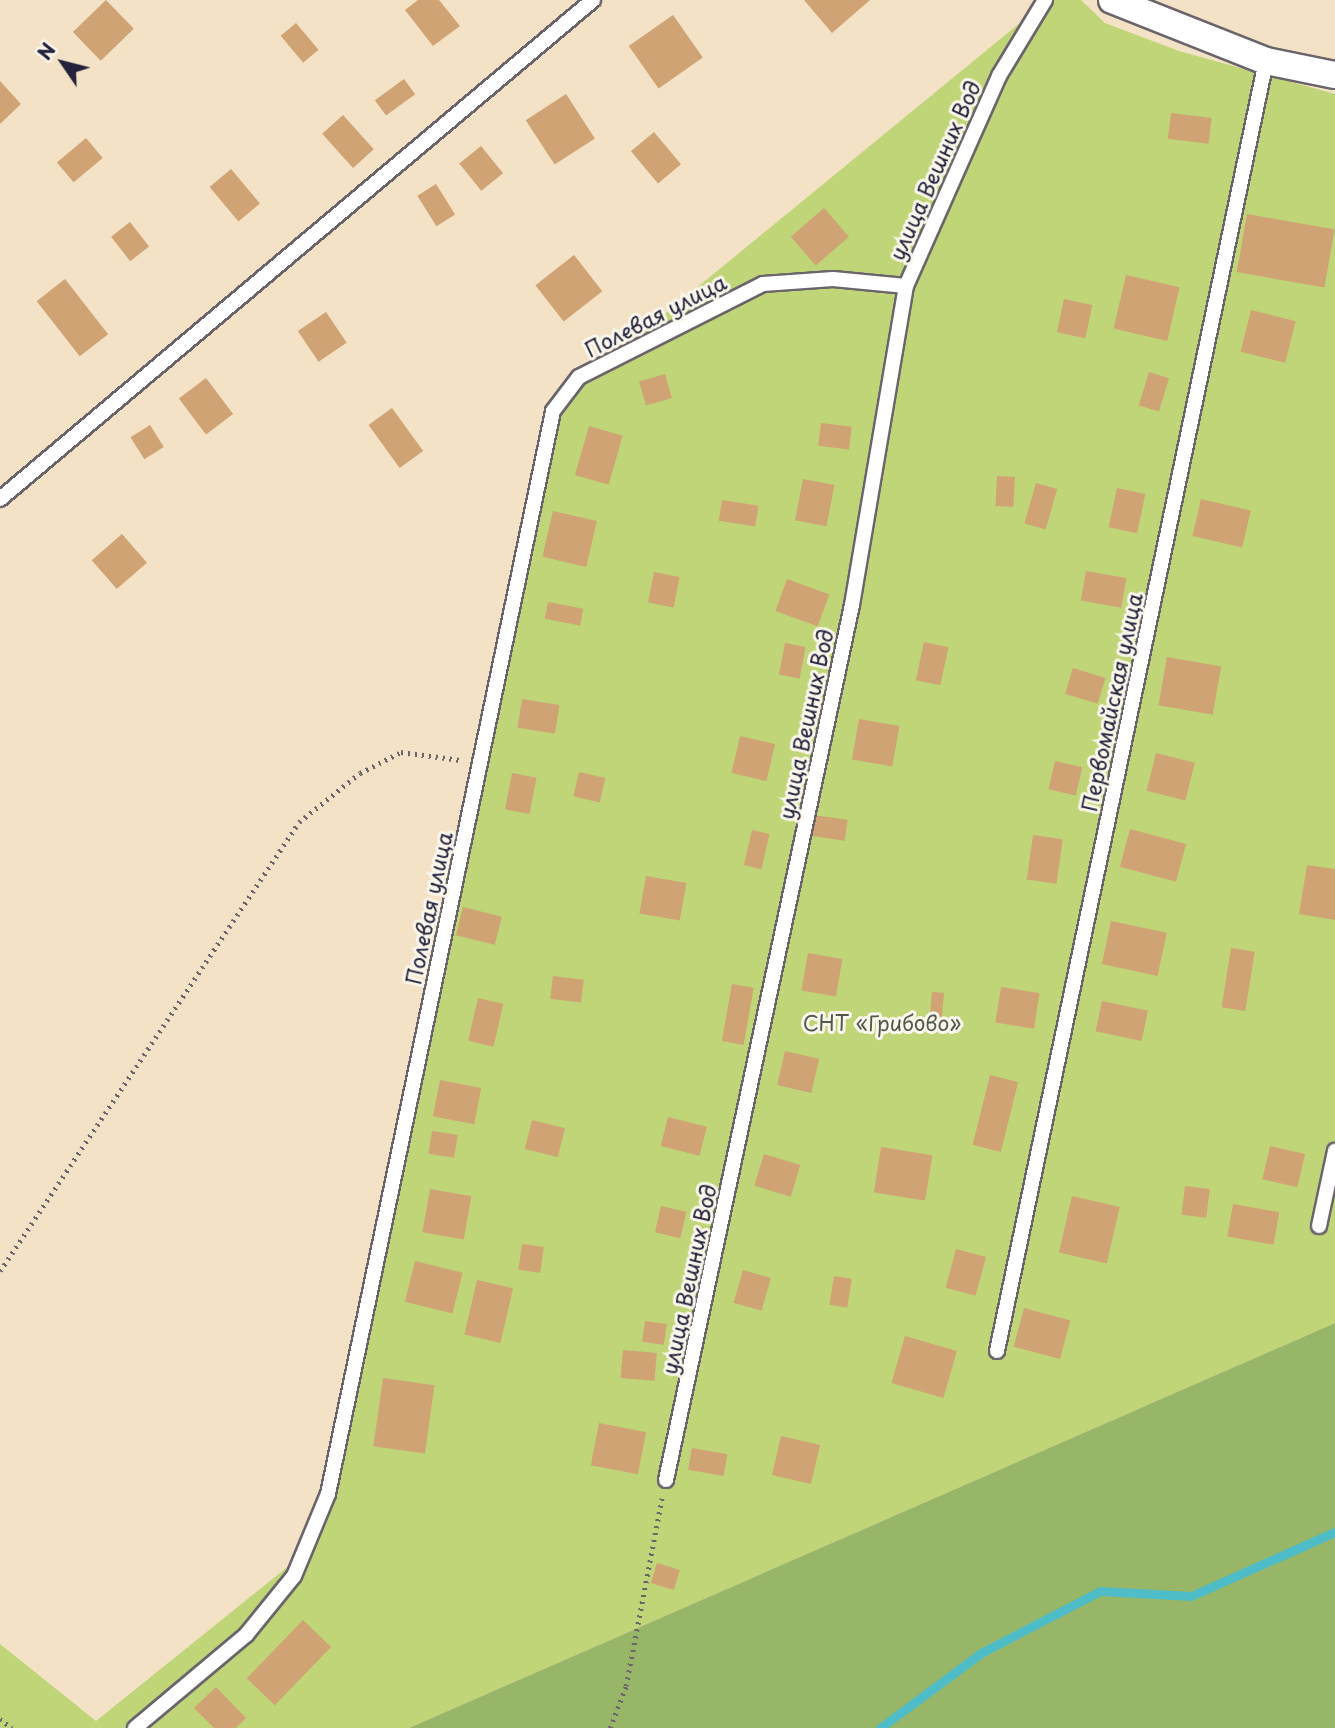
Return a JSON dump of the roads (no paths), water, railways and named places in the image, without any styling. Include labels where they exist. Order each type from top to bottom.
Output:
[{"type":"street","points":[[1112,0],[1266,61],[1335,75]]},
{"type":"lane","points":[[0,499],[593,0]]},
{"type":"lane","name":"улица Вешних Вод","points":[[666,1480],[852,605],[906,286],[999,76],[1045,0]]},
{"type":"lane","name":"Первомайская улица","points":[[997,1351],[1266,61]]},
{"type":"lane","name":"Полевая улица","points":[[135,1728],[246,1635],[295,1576],[328,1494],[552,411],[579,377],[762,284],[833,279],[906,286]]},
{"type":"lane","points":[[1319,1226],[1335,1151]]},
{"type":"waterway","points":[[880,1728],[981,1653],[1100,1591],[1191,1596],[1335,1532]]},
{"type":"park label","name":"СНТ «Грибово»","points":[[882,1022]]}]
